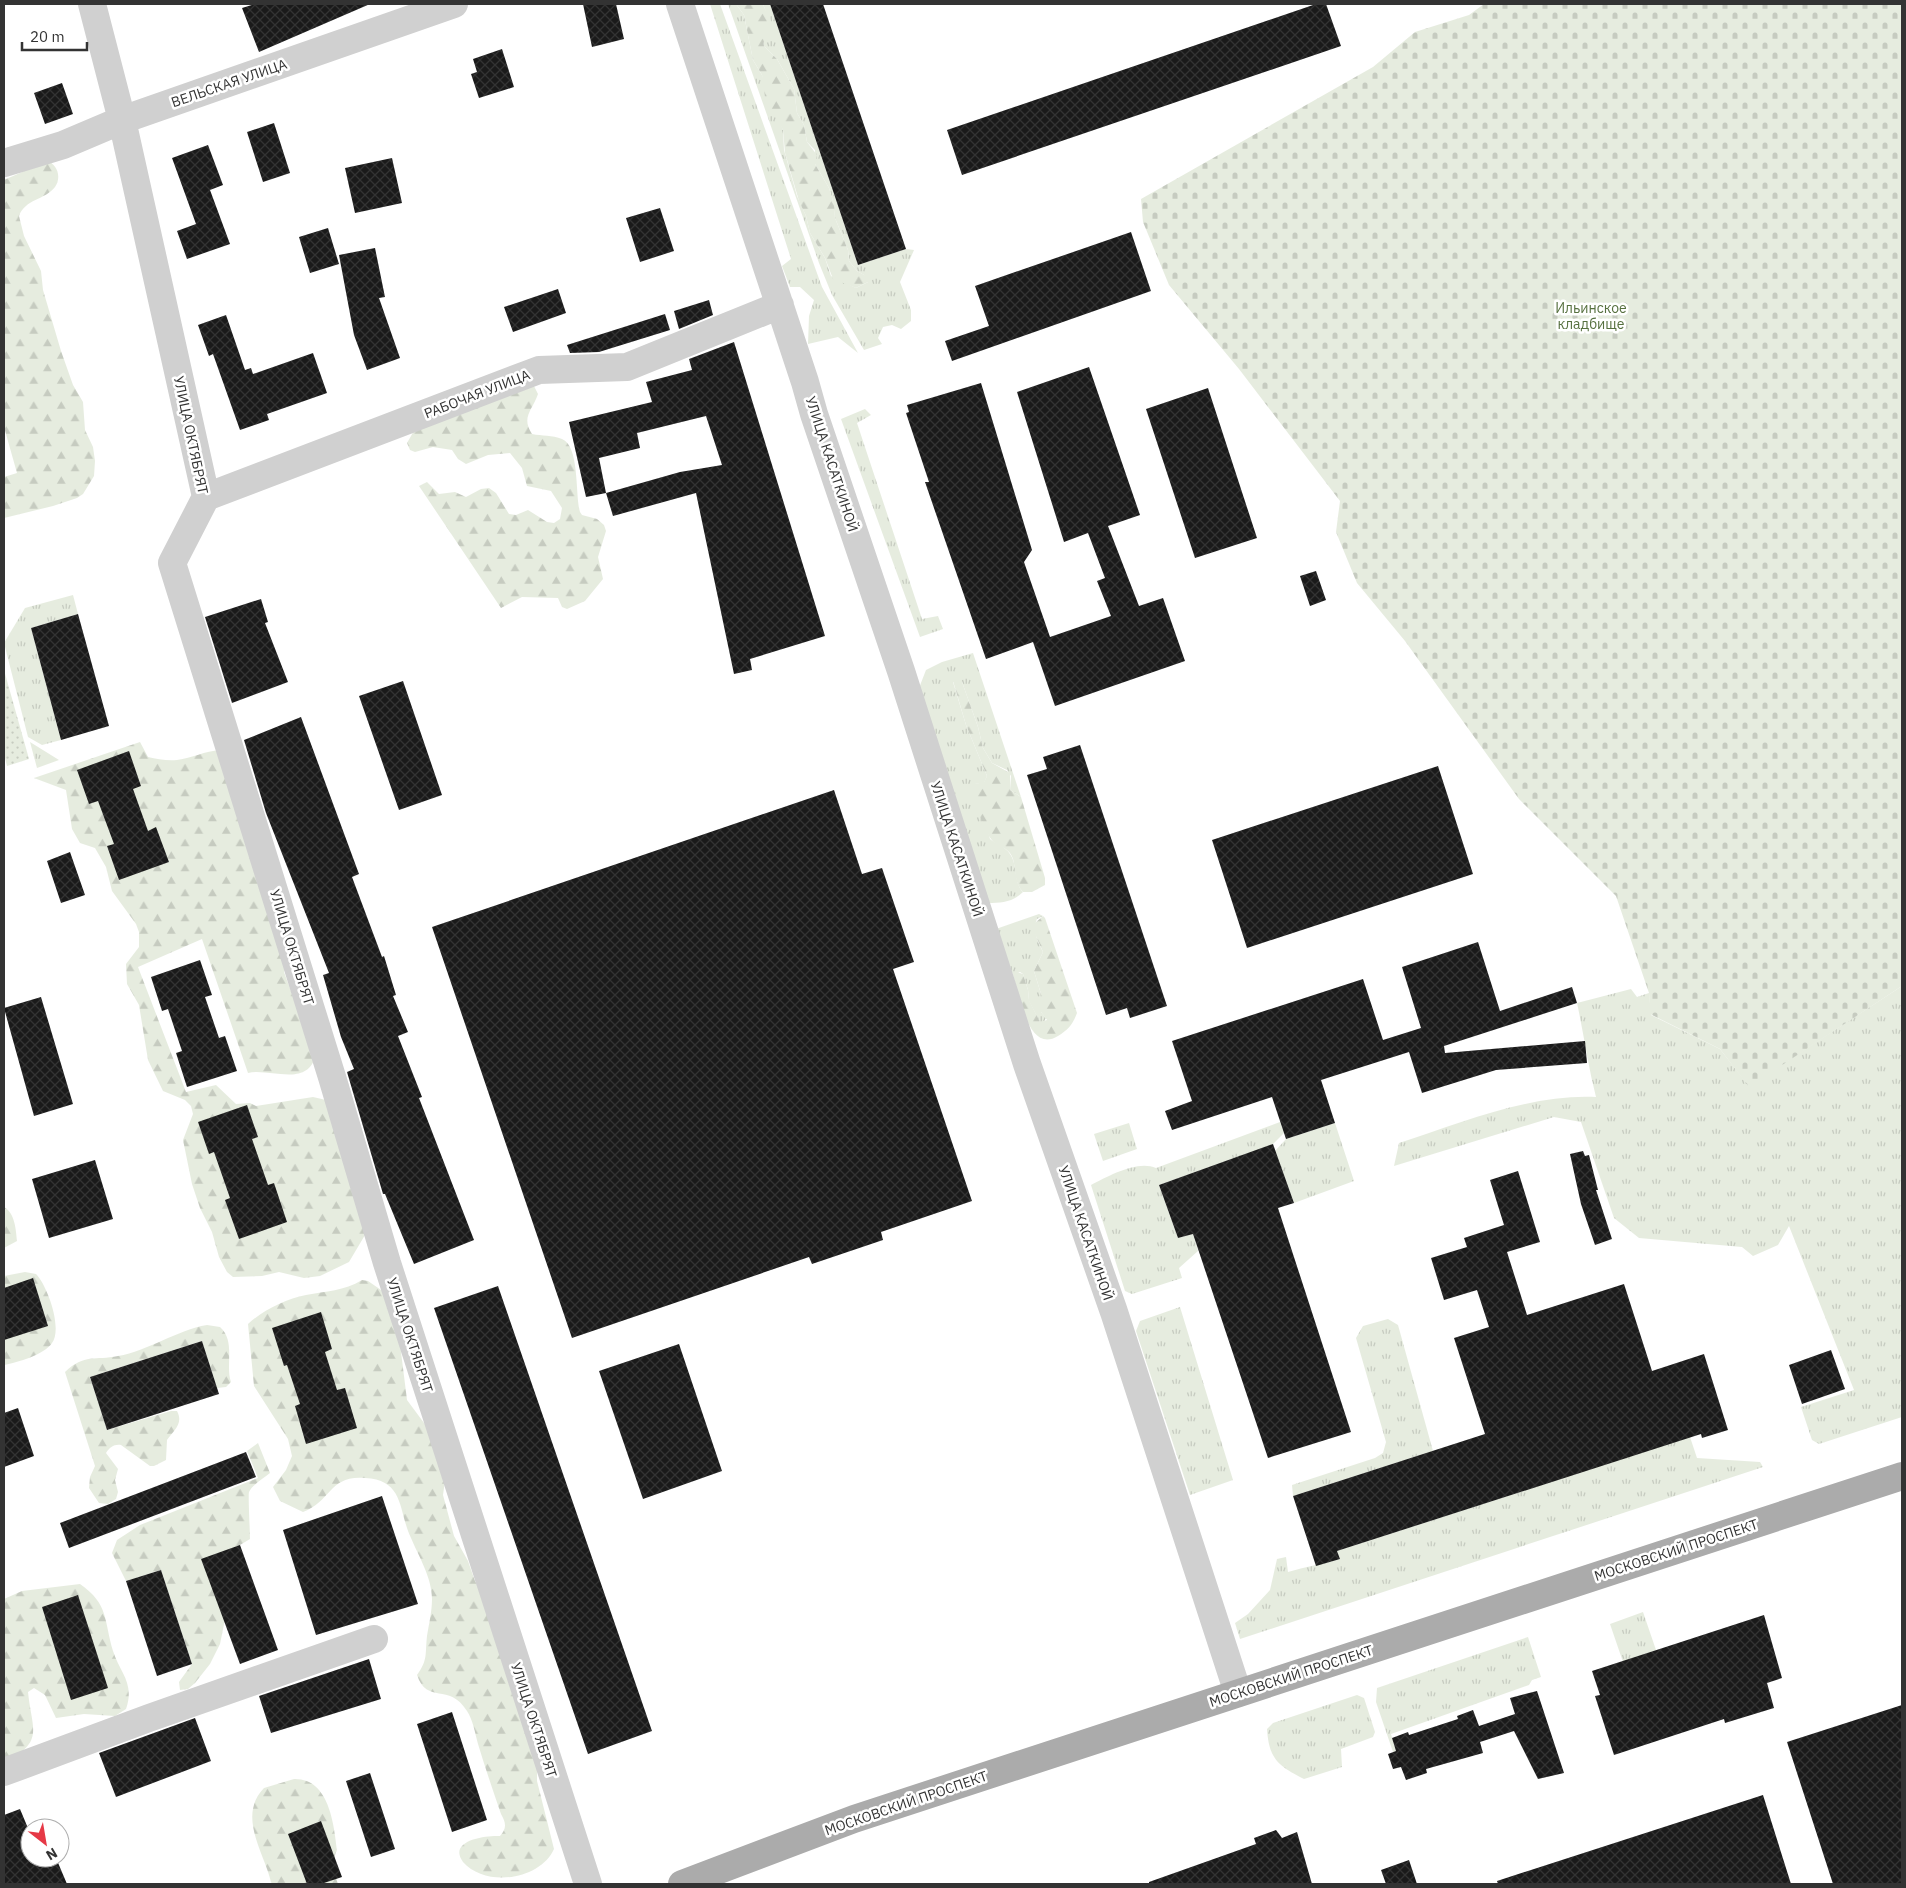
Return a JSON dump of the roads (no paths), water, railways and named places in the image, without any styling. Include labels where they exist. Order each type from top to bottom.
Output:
[{"type":"main road","name":"МОСКОВСКИЙ ПРОСПЕКТ","points":[[682,1884],[854,1819],[1902,1476]]},
{"type":"street","name":"УЛИЦА ОКТЯБРЯТ","points":[[92,4],[122,120],[206,497],[172,563],[329,1068],[387,1263],[588,1884]]},
{"type":"street","name":"ВЕЛЬСКАЯ УЛИЦА","points":[[4,163],[63,145],[122,120],[454,4]]},
{"type":"street","name":"УЛИЦА КАСАТКИНОЙ","points":[[680,4],[780,305],[814,414],[901,671],[1027,1064],[1117,1322],[1238,1693]]},
{"type":"street","name":"РАБОЧАЯ УЛИЦА","points":[[206,497],[539,370],[627,367],[780,305]]},
{"type":"street","points":[[4,1772],[149,1718],[374,1639]]},
{"type":"park label","name":"Ильинское кладбище","points":[[1591,316]]}]
